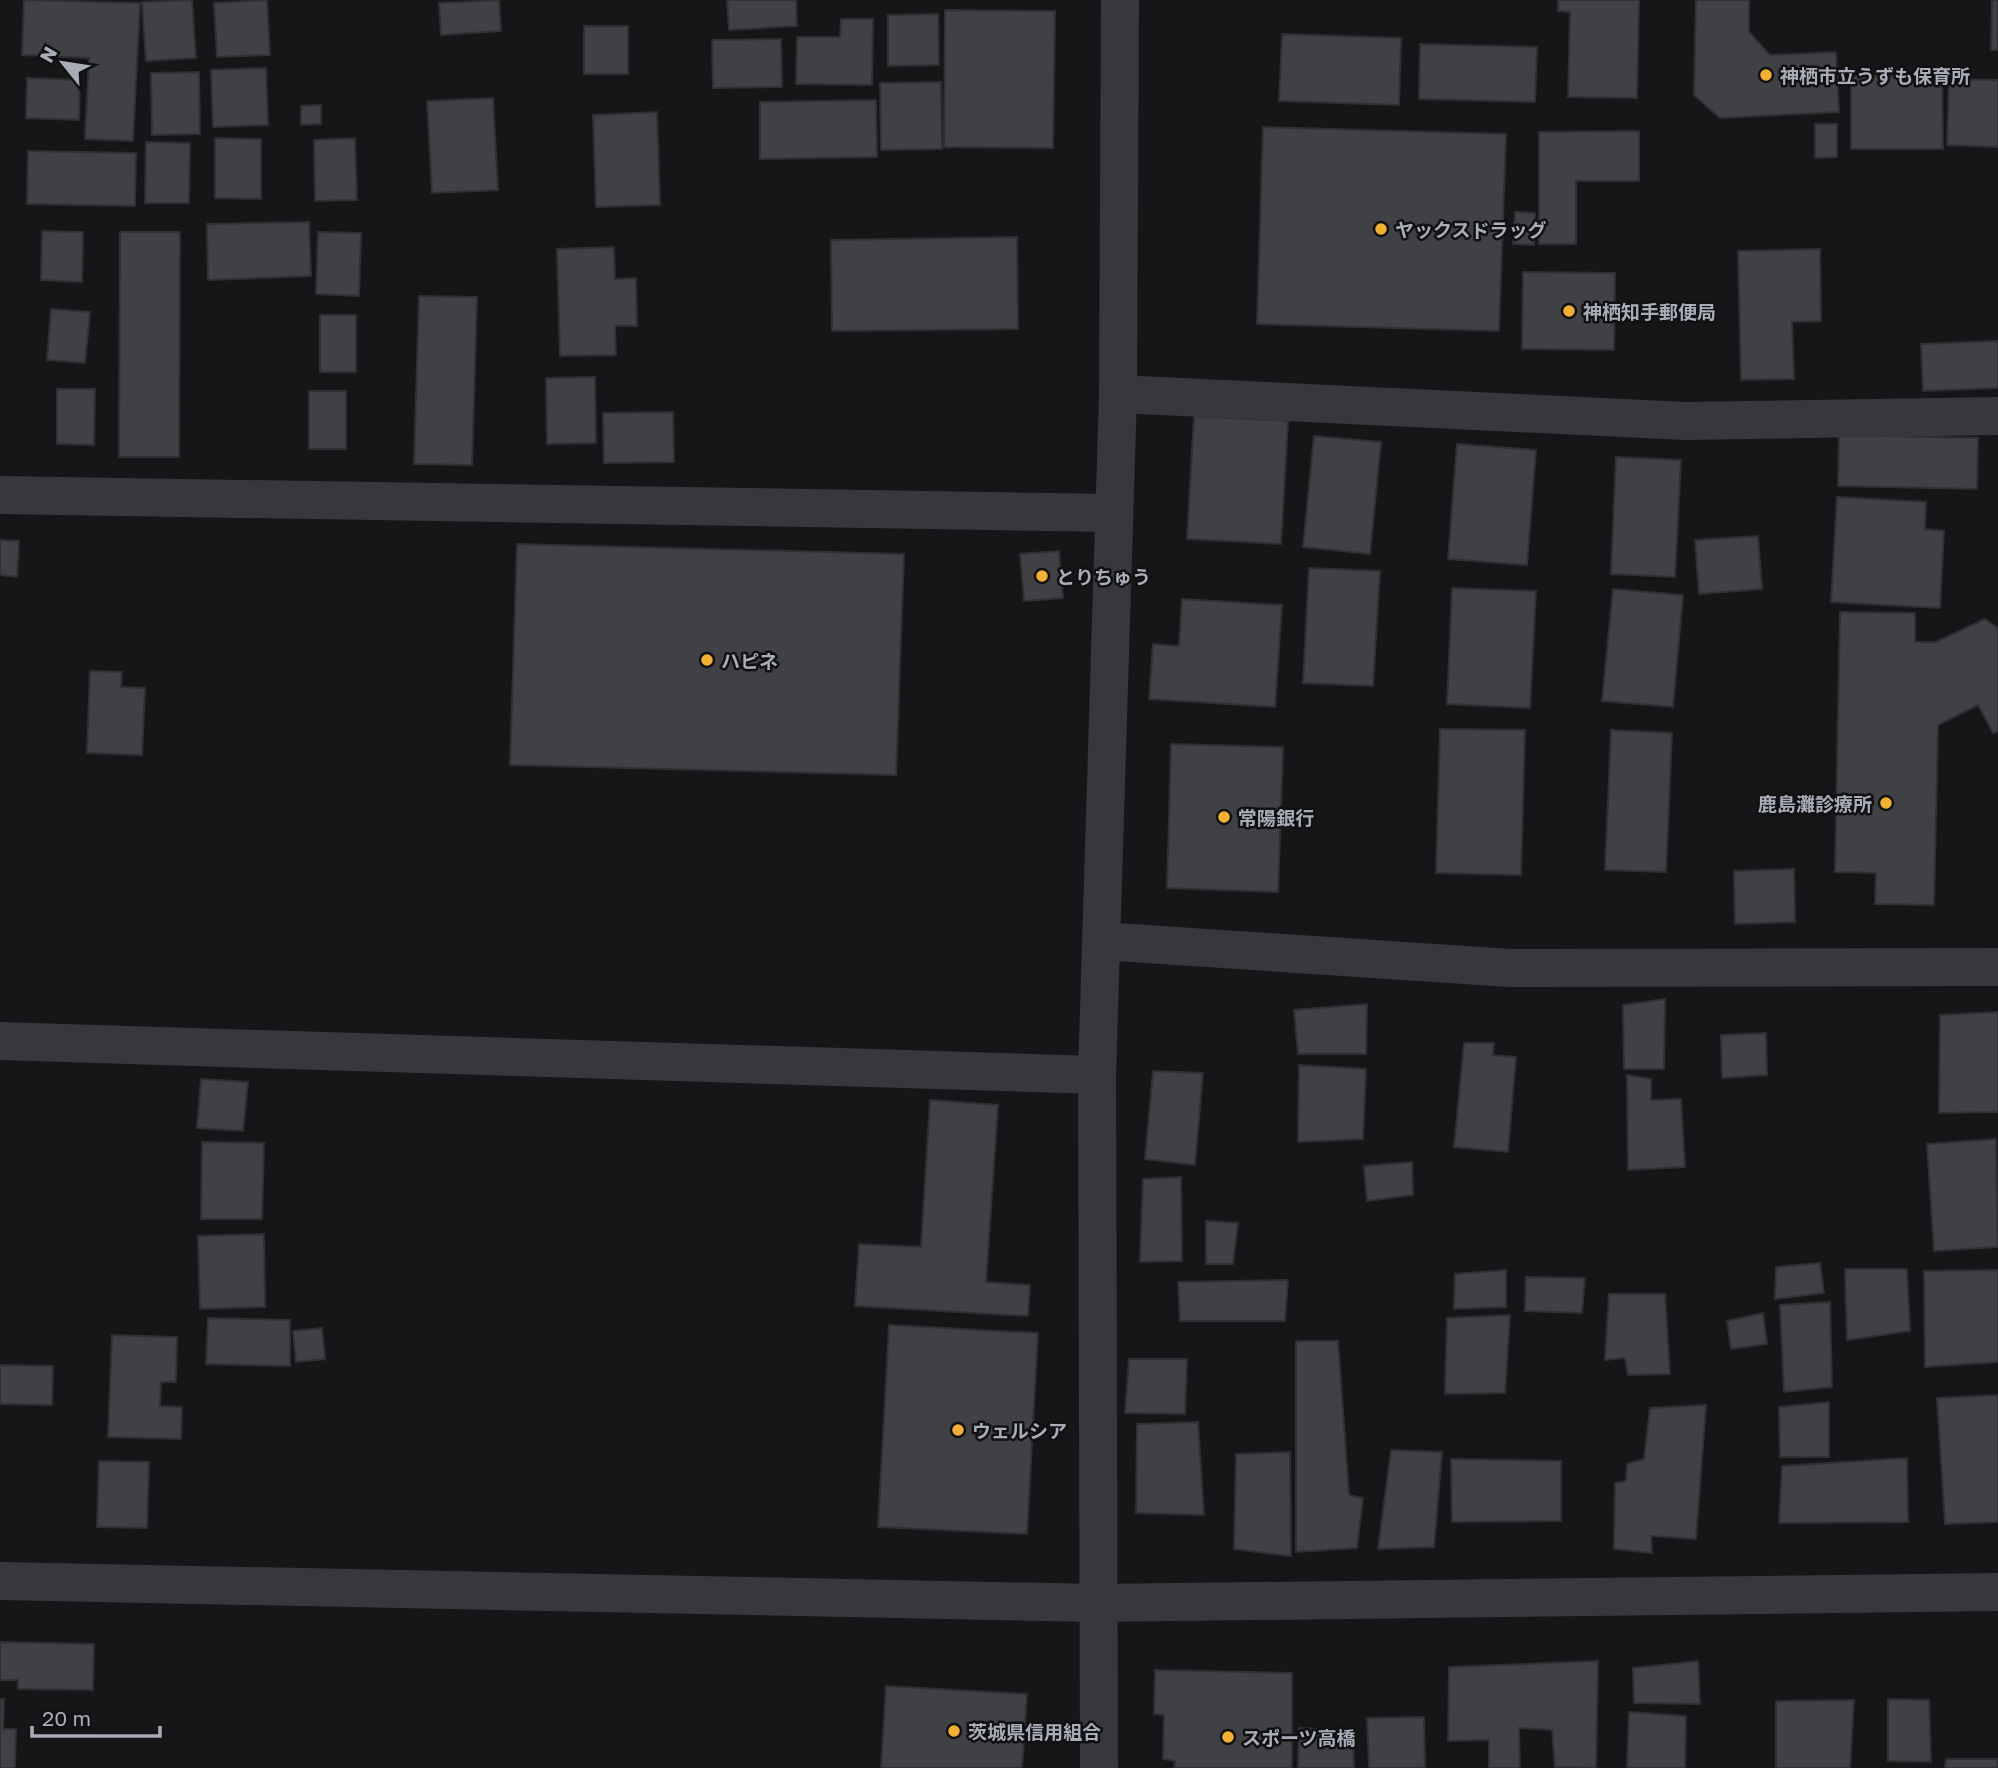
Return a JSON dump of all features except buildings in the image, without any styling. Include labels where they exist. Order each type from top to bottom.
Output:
[{"type":"street","points":[[1099,1768],[1097,1075],[1112,513],[1118,394],[1120,0]]},
{"type":"street","points":[[1118,394],[1686,421],[1998,416]]},
{"type":"street","points":[[0,495],[1112,513]]},
{"type":"street","points":[[1101,941],[1510,968],[1998,967]]},
{"type":"street","points":[[0,1041],[1097,1075]]},
{"type":"street","points":[[0,1581],[1097,1603],[1998,1591]]},
{"type":"place","name":"神栖市立うずも保育所","points":[[1766,75]]},
{"type":"place","name":"ヤックスドラッグ","points":[[1381,229]]},
{"type":"place","name":"神栖知手郵便局","points":[[1569,311]]},
{"type":"place","name":"とりちゅう","points":[[1042,576]]},
{"type":"place","name":"ハピネ","points":[[707,660]]},
{"type":"place","name":"鹿島灘診療所","points":[[1886,803]]},
{"type":"place","name":"常陽銀行","points":[[1224,817]]},
{"type":"place","name":"ウェルシア","points":[[958,1430]]},
{"type":"place","name":"茨城県信用組合","points":[[954,1731]]},
{"type":"place","name":"スポーツ高橋","points":[[1228,1737]]}]
